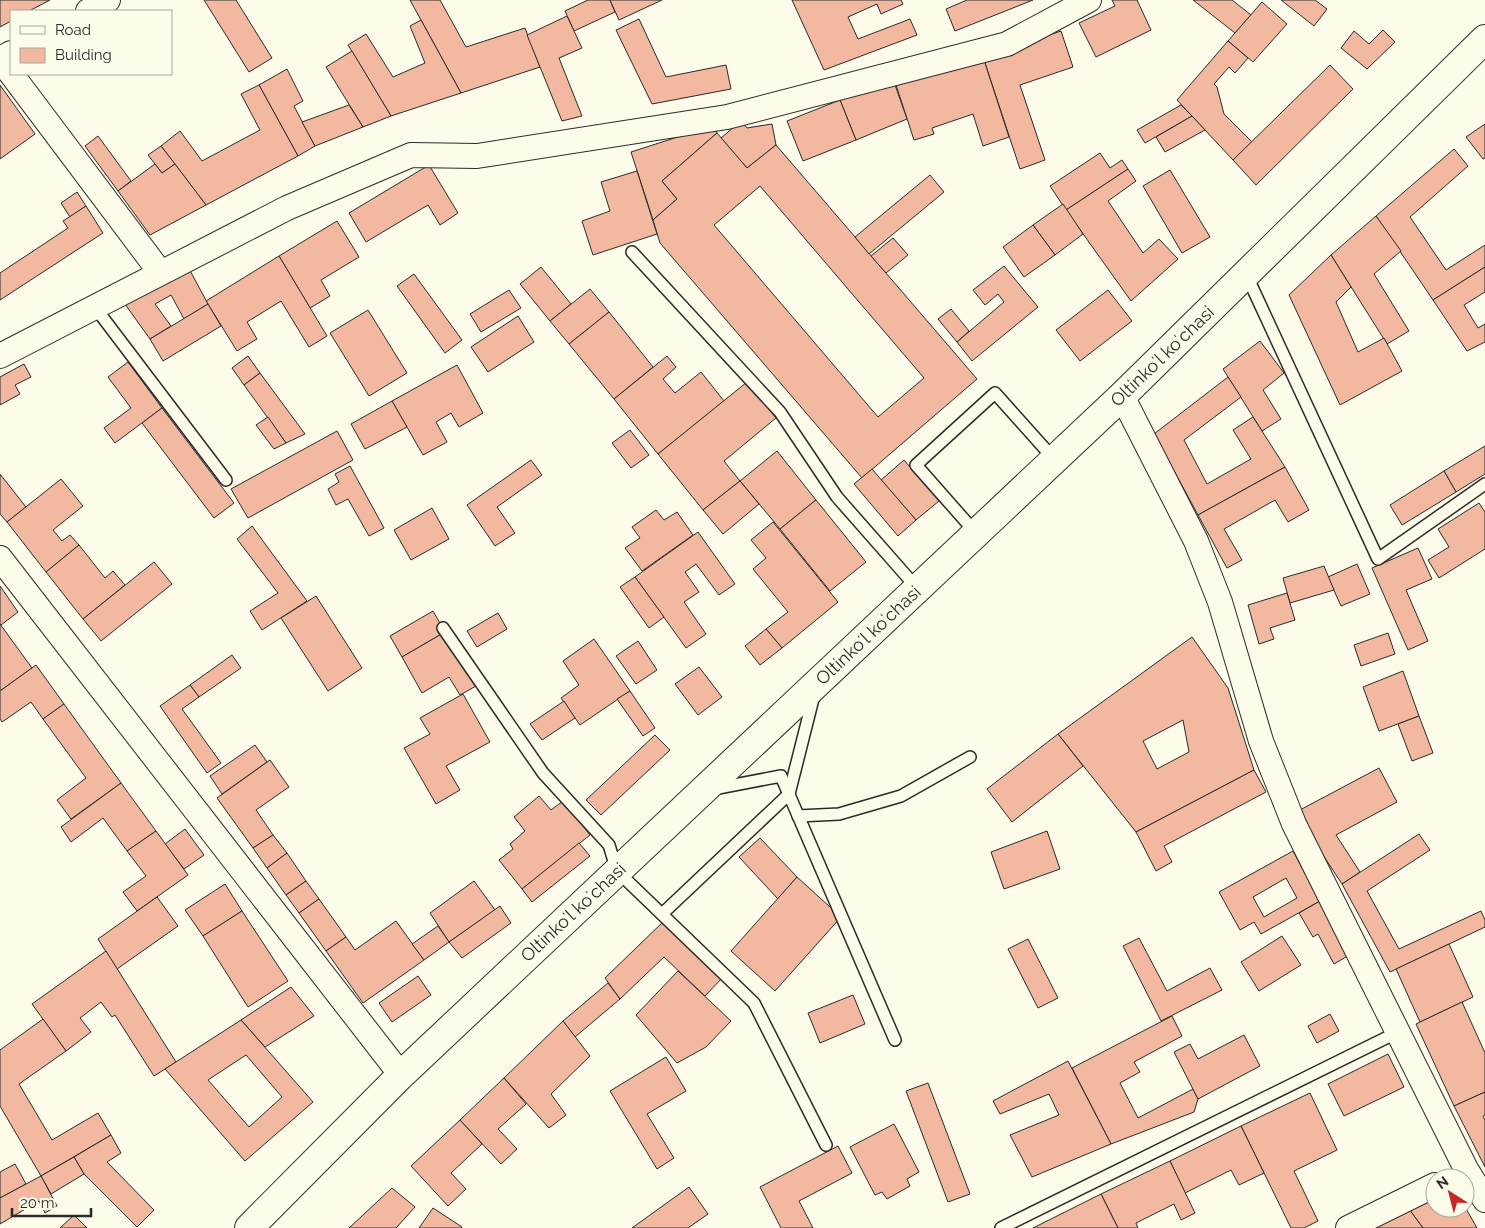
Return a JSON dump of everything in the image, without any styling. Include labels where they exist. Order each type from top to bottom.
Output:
[{"type":"main road","name":"Oltinkoʻl koʻchasi","points":[[249,1228],[400,1074],[1122,396],[1485,39]]},
{"type":"street","points":[[90,10],[108,0]]},
{"type":"street","points":[[0,356],[287,208],[411,155],[477,156],[727,117],[1007,44],[1089,0]]},
{"type":"street","points":[[10,54],[0,59],[10,72]]},
{"type":"street","points":[[12,75],[160,272]]},
{"type":"street","points":[[1122,396],[1196,541],[1220,602],[1260,741],[1294,824],[1398,1032],[1455,1168]]},
{"type":"street","points":[[0,558],[400,1074]]},
{"type":"street","points":[[1348,1228],[1425,1189]]},
{"type":"street","points":[[1475,1191],[1485,1200]]},
{"type":"lane","points":[[632,252],[780,412],[837,497],[917,588]]},
{"type":"lane","points":[[1246,274],[1378,558],[1485,484]]},
{"type":"lane","points":[[94,306],[226,480]]},
{"type":"lane","points":[[976,533],[916,465],[995,393],[1054,459]]},
{"type":"lane","points":[[443,628],[543,773],[609,845],[617,870],[754,1003],[826,1145]]},
{"type":"lane","points":[[662,914],[789,794],[818,682]]},
{"type":"lane","points":[[798,816],[840,814],[901,796],[970,756]]},
{"type":"lane","points":[[701,792],[781,776],[895,1040]]},
{"type":"lane","points":[[1001,1228],[1398,1032]]},
{"type":"building","points":[[0,0],[50,0],[31,10],[10,10],[10,22],[0,27]]},
{"type":"building","points":[[204,0],[236,0],[272,58],[249,72]]},
{"type":"building","points":[[410,0],[440,0],[466,47],[525,28],[540,67],[461,93]]},
{"type":"building","points":[[588,0],[610,0],[615,12],[574,31],[565,11]]},
{"type":"building","points":[[610,0],[662,0],[619,20]]},
{"type":"building","points":[[792,0],[901,0],[903,4],[881,14],[877,4],[848,17],[858,39],[910,19],[917,35],[824,70]]},
{"type":"building","points":[[967,0],[1033,0],[955,31],[946,9]]},
{"type":"building","points":[[1112,0],[1137,0],[1151,30],[1096,57],[1079,23],[1115,6]]},
{"type":"building","points":[[1193,0],[1232,0],[1251,15],[1235,33]]},
{"type":"building","points":[[1281,0],[1315,0],[1327,9],[1314,26]]},
{"type":"building","points":[[1262,2],[1287,24],[1253,62],[1228,41]]},
{"type":"building","points":[[567,16],[582,48],[559,58],[582,116],[562,121],[527,35]]},
{"type":"building","points":[[639,19],[666,77],[726,65],[731,89],[652,104],[616,30]]},
{"type":"building","points":[[421,20],[461,93],[391,116],[348,45],[366,34],[393,77],[425,63],[410,26]]},
{"type":"building","points":[[1383,30],[1395,42],[1367,69],[1341,48],[1354,31],[1369,44]]},
{"type":"building","points":[[1061,31],[1073,67],[1020,85],[1045,160],[1020,169],[983,57]]},
{"type":"building","points":[[1228,41],[1248,58],[1235,73],[1229,67],[1214,84],[1217,87],[1224,114],[1252,142],[1233,160],[1177,100]]},
{"type":"building","points":[[352,51],[391,116],[363,127],[326,67]]},
{"type":"building","points":[[983,57],[1009,137],[983,146],[973,114],[932,128],[934,134],[914,140],[896,85]]},
{"type":"building","points":[[1330,65],[1353,89],[1256,185],[1233,160]]},
{"type":"building","points":[[287,69],[303,101],[294,106],[315,146],[298,156],[259,85]]},
{"type":"building","points":[[893,79],[907,119],[856,140],[840,100]]},
{"type":"building","points":[[0,85],[35,134],[0,159]]},
{"type":"building","points":[[259,85],[298,156],[206,205],[161,146],[180,131],[202,161],[260,130],[241,94]]},
{"type":"building","points":[[840,100],[856,140],[803,161],[787,121]]},
{"type":"building","points":[[349,105],[363,127],[315,146],[302,122]]},
{"type":"building","points":[[1181,105],[1192,116],[1145,143],[1137,130]]},
{"type":"building","points":[[1192,116],[1205,130],[1165,152],[1156,137]]},
{"type":"building","points":[[741,121],[747,128],[772,124],[776,145],[747,168],[721,138]]},
{"type":"building","points":[[1485,124],[1485,158],[1483,159],[1466,137]]},
{"type":"building","points":[[715,125],[717,133],[662,181],[677,199],[653,220],[631,152]]},
{"type":"building","points":[[717,133],[747,168],[776,145],[977,379],[862,478],[660,243],[653,220],[677,199],[662,181]],"holes":[[[760,186],[924,378],[878,417],[714,225]]]},
{"type":"building","points":[[98,136],[131,181],[118,191],[85,146]]},
{"type":"building","points":[[161,146],[175,164],[162,173],[148,155]]},
{"type":"building","points":[[1454,149],[1468,166],[1410,217],[1446,270],[1485,245],[1485,267],[1433,300],[1376,216]]},
{"type":"building","points":[[1100,153],[1110,168],[1122,160],[1128,169],[1066,210],[1050,186]]},
{"type":"building","points":[[155,164],[162,173],[175,164],[206,205],[150,235],[118,191]]},
{"type":"building","points":[[429,165],[458,213],[440,225],[428,205],[366,242],[349,213]]},
{"type":"building","points":[[1128,169],[1136,181],[1108,201],[1143,253],[1159,239],[1178,259],[1131,301],[1066,210]]},
{"type":"building","points":[[1170,170],[1210,237],[1182,253],[1143,186]]},
{"type":"building","points":[[637,171],[657,234],[593,255],[582,221],[610,211],[601,182]]},
{"type":"building","points":[[930,175],[944,192],[869,254],[855,237]]},
{"type":"building","points":[[77,192],[86,206],[70,217],[61,203]]},
{"type":"building","points":[[1063,204],[1083,234],[1055,255],[1033,225]]},
{"type":"building","points":[[86,206],[103,233],[0,300],[0,273],[68,228],[63,221]]},
{"type":"building","points":[[1376,216],[1401,251],[1374,274],[1409,331],[1387,344],[1331,255]]},
{"type":"building","points":[[337,221],[359,257],[321,280],[330,296],[310,308],[279,256]]},
{"type":"building","points":[[1033,225],[1055,255],[1024,277],[1003,247]]},
{"type":"building","points":[[893,238],[908,255],[886,273],[871,256]]},
{"type":"building","points":[[1331,255],[1351,287],[1336,302],[1358,352],[1384,338],[1402,371],[1340,405],[1289,295]]},
{"type":"building","points":[[279,256],[327,336],[309,347],[281,301],[247,322],[257,339],[237,351],[206,301]]},
{"type":"building","points":[[187,265],[208,304],[184,319],[171,295],[155,304],[171,326],[150,339],[122,300]]},
{"type":"building","points":[[1004,266],[1038,307],[972,361],[957,342],[1004,302],[998,294],[985,305],[973,290]]},
{"type":"building","points":[[541,267],[571,304],[550,321],[520,284]]},
{"type":"building","points":[[1485,267],[1485,292],[1464,305],[1478,328],[1485,324],[1485,342],[1467,351],[1433,300]]},
{"type":"building","points":[[414,274],[462,340],[445,353],[397,286]]},
{"type":"building","points":[[590,289],[609,312],[569,344],[550,321]]},
{"type":"building","points":[[509,290],[521,308],[481,332],[470,314]]},
{"type":"building","points":[[1108,290],[1132,321],[1080,361],[1056,330]]},
{"type":"building","points":[[208,304],[221,326],[163,361],[150,339]]},
{"type":"building","points":[[951,309],[969,331],[957,342],[938,319]]},
{"type":"building","points":[[368,310],[407,373],[369,396],[330,333]]},
{"type":"building","points":[[609,312],[653,367],[614,399],[569,344]]},
{"type":"building","points":[[518,316],[534,342],[488,372],[471,347]]},
{"type":"building","points":[[1260,341],[1284,373],[1263,390],[1281,419],[1262,431],[1223,369]]},
{"type":"building","points":[[248,356],[260,373],[244,385],[232,368]]},
{"type":"building","points":[[667,356],[676,367],[663,379],[675,393],[701,372],[724,401],[658,454],[614,399]]},
{"type":"building","points":[[128,362],[162,408],[115,443],[104,428],[131,408],[108,377]]},
{"type":"building","points":[[24,364],[31,377],[15,385],[20,394],[0,405],[0,377]]},
{"type":"building","points":[[457,365],[483,413],[459,427],[451,413],[436,422],[447,442],[423,455],[392,401]]},
{"type":"building","points":[[260,373],[305,434],[286,443],[244,385]]},
{"type":"building","points":[[1228,377],[1241,397],[1184,440],[1207,484],[1251,459],[1233,430],[1253,417],[1285,467],[1198,515],[1154,434]]},
{"type":"building","points":[[747,382],[776,418],[724,461],[740,481],[703,510],[658,454]]},
{"type":"building","points":[[392,401],[407,427],[365,449],[351,424]]},
{"type":"building","points":[[162,408],[234,503],[214,518],[142,423]]},
{"type":"building","points":[[268,417],[286,443],[274,449],[256,425]]},
{"type":"building","points":[[630,430],[649,455],[631,468],[612,443]]},
{"type":"building","points":[[337,431],[353,460],[248,518],[231,489]]},
{"type":"building","points":[[1485,446],[1485,474],[1456,492],[1444,471]]},
{"type":"building","points":[[777,451],[816,500],[780,529],[740,481]]},
{"type":"building","points":[[531,460],[542,475],[497,507],[515,533],[495,546],[467,505]]},
{"type":"building","points":[[904,460],[939,501],[916,520],[881,480]]},
{"type":"building","points":[[350,466],[384,528],[369,536],[348,499],[336,505],[328,489],[339,482],[335,474]]},
{"type":"building","points":[[1285,467],[1309,510],[1288,522],[1275,500],[1224,529],[1242,560],[1227,568],[1198,515]]},
{"type":"building","points":[[872,469],[916,520],[898,536],[854,484]]},
{"type":"building","points":[[1444,471],[1456,492],[1402,525],[1390,505]]},
{"type":"building","points":[[0,474],[26,507],[7,522],[0,514]]},
{"type":"building","points":[[61,479],[83,506],[53,530],[62,541],[70,535],[79,545],[46,572],[7,522]]},
{"type":"building","points":[[740,481],[759,504],[723,534],[703,510]]},
{"type":"building","points":[[816,500],[866,562],[830,591],[780,529]]},
{"type":"building","points":[[1479,503],[1485,512],[1485,549],[1439,578],[1428,560],[1449,547],[1438,529]]},
{"type":"building","points":[[432,508],[449,539],[411,560],[394,530]]},
{"type":"building","points":[[656,510],[664,520],[677,512],[693,535],[642,571],[625,548],[640,538],[632,527]]},
{"type":"building","points":[[773,522],[838,602],[782,648],[766,629],[788,612],[753,569],[766,558],[751,540]]},
{"type":"building","points":[[252,526],[307,601],[262,630],[250,611],[278,593],[237,539]]},
{"type":"building","points":[[698,532],[735,584],[719,595],[696,564],[685,572],[699,592],[684,602],[706,634],[686,648],[635,577]]},
{"type":"building","points":[[79,545],[105,578],[113,571],[125,585],[83,619],[46,572]]},
{"type":"building","points":[[1418,548],[1432,579],[1406,590],[1428,641],[1408,650],[1372,568]]},
{"type":"building","points":[[154,562],[172,584],[101,641],[83,619]]},
{"type":"building","points":[[1357,564],[1370,594],[1341,606],[1328,577]]},
{"type":"building","points":[[1324,566],[1334,590],[1290,603],[1283,578]]},
{"type":"building","points":[[635,577],[664,617],[649,628],[620,587]]},
{"type":"building","points":[[0,586],[18,612],[1,625],[0,624]]},
{"type":"building","points":[[1287,593],[1295,620],[1270,628],[1274,639],[1259,644],[1248,605]]},
{"type":"building","points":[[316,596],[362,668],[328,691],[281,618]]},
{"type":"building","points":[[433,611],[445,632],[402,657],[390,636]]},
{"type":"building","points":[[498,613],[507,629],[477,647],[467,631]]},
{"type":"building","points":[[0,624],[32,668],[0,691]]},
{"type":"building","points":[[766,629],[782,648],[760,665],[745,646]]},
{"type":"building","points":[[445,632],[476,686],[460,695],[449,677],[422,693],[402,657]]},
{"type":"building","points":[[1388,633],[1395,654],[1361,666],[1354,645]]},
{"type":"building","points":[[1192,637],[1228,688],[1254,770],[1136,832],[1058,734]],"holes":[[[1183,720],[1189,752],[1157,769],[1143,741]]]},
{"type":"building","points":[[594,639],[630,691],[580,725],[561,698],[579,685],[563,661]]},
{"type":"building","points":[[638,641],[657,670],[636,684],[616,656]]},
{"type":"building","points":[[232,655],[241,668],[199,697],[190,685]]},
{"type":"building","points":[[36,665],[64,704],[43,719],[31,702],[2,722],[0,719],[0,691]]},
{"type":"building","points":[[699,667],[722,697],[698,715],[675,684]]},
{"type":"building","points":[[1403,671],[1419,716],[1379,731],[1363,687]]},
{"type":"building","points":[[190,685],[199,697],[182,709],[221,763],[207,773],[160,706]]},
{"type":"building","points":[[630,691],[655,728],[643,736],[617,699]]},
{"type":"building","points":[[463,694],[490,742],[446,766],[460,790],[436,804],[404,748],[430,734],[420,718]]},
{"type":"building","points":[[564,701],[575,718],[542,740],[530,724]]},
{"type":"building","points":[[64,704],[121,783],[71,819],[57,800],[86,778],[43,719]]},
{"type":"building","points":[[1419,716],[1433,753],[1412,761],[1398,724]]},
{"type":"building","points":[[1058,734],[1083,766],[1012,822],[987,789]]},
{"type":"building","points":[[655,735],[670,750],[601,815],[586,800]]},
{"type":"building","points":[[255,745],[267,762],[222,794],[210,776]]},
{"type":"building","points":[[270,760],[289,787],[256,810],[273,835],[253,848],[217,798]]},
{"type":"building","points":[[1379,768],[1397,802],[1336,835],[1360,872],[1342,884],[1317,846],[1298,811]]},
{"type":"building","points":[[1254,770],[1266,792],[1164,846],[1172,862],[1156,871],[1136,832]]},
{"type":"building","points":[[121,783],[156,831],[127,851],[103,818],[71,842],[61,827]]},
{"type":"building","points":[[539,796],[551,810],[563,801],[590,835],[522,889],[499,860],[513,849],[510,844],[525,831],[514,817]]},
{"type":"building","points":[[185,829],[204,855],[184,869],[165,844]]},
{"type":"building","points":[[156,831],[188,875],[137,911],[123,892],[146,876],[127,851]]},
{"type":"building","points":[[1047,831],[1060,869],[1004,889],[991,852]]},
{"type":"building","points":[[1419,834],[1430,850],[1367,891],[1399,949],[1481,911],[1485,920],[1485,927],[1390,972],[1342,884]]},
{"type":"building","points":[[273,835],[287,853],[267,868],[253,848]]},
{"type":"building","points":[[760,838],[797,877],[778,899],[739,857]]},
{"type":"building","points":[[579,843],[590,856],[532,902],[522,889]]},
{"type":"building","points":[[1293,851],[1320,901],[1261,934],[1254,922],[1240,930],[1219,892]],"holes":[[[1286,878],[1297,898],[1264,917],[1253,897]]]},
{"type":"building","points":[[287,853],[306,881],[286,895],[267,868]]},
{"type":"building","points":[[797,877],[841,917],[775,991],[731,951]]},
{"type":"building","points":[[306,881],[319,899],[299,913],[286,895]]},
{"type":"building","points":[[474,881],[495,910],[449,942],[430,913]]},
{"type":"building","points":[[225,884],[242,911],[203,936],[185,910]]},
{"type":"building","points":[[157,897],[178,926],[117,969],[98,939]]},
{"type":"building","points":[[319,899],[346,937],[326,951],[299,913]]},
{"type":"building","points":[[1320,901],[1351,954],[1334,964],[1318,934],[1313,937],[1299,913]]},
{"type":"building","points":[[500,906],[511,923],[462,958],[449,942]]},
{"type":"building","points":[[242,911],[288,981],[248,1007],[203,936]]},
{"type":"building","points":[[665,920],[724,976],[705,996],[664,957],[620,999],[605,978]]},
{"type":"building","points":[[396,921],[424,960],[363,1003],[326,951],[346,937],[355,950]]},
{"type":"building","points":[[438,926],[449,942],[424,960],[412,944]]},
{"type":"building","points":[[1282,936],[1301,965],[1259,991],[1241,962]]},
{"type":"building","points":[[1139,938],[1167,991],[1210,968],[1222,990],[1161,1021],[1123,946]]},
{"type":"building","points":[[1028,939],[1058,998],[1038,1008],[1008,949]]},
{"type":"building","points":[[1449,944],[1473,997],[1420,1022],[1396,969]]},
{"type":"building","points":[[106,951],[176,1062],[154,1076],[115,1015],[112,1017],[101,1002],[80,1018],[91,1032],[66,1051],[32,1004]]},
{"type":"building","points":[[678,971],[731,1021],[706,1047],[677,1063],[636,1015]]},
{"type":"building","points":[[418,976],[431,995],[392,1022],[379,1003]]},
{"type":"building","points":[[608,983],[620,999],[575,1037],[563,1021]]},
{"type":"building","points":[[291,987],[314,1016],[265,1047],[241,1020]]},
{"type":"building","points":[[853,995],[865,1024],[820,1043],[808,1013]]},
{"type":"building","points":[[1462,1002],[1485,1053],[1485,1092],[1454,1106],[1416,1024]]},
{"type":"building","points":[[1330,1014],[1339,1031],[1317,1043],[1308,1026]]},
{"type":"building","points":[[1172,1016],[1182,1036],[1134,1062],[1140,1072],[1120,1083],[1138,1118],[1193,1089],[1198,1099],[1194,1112],[1111,1144],[1072,1068]]},
{"type":"building","points":[[43,1019],[66,1051],[19,1084],[52,1140],[98,1113],[111,1135],[41,1176],[0,1106],[0,1050]]},
{"type":"building","points":[[241,1020],[313,1102],[245,1161],[165,1069]],"holes":[[[246,1055],[282,1097],[249,1127],[208,1080]]]},
{"type":"building","points":[[563,1021],[590,1056],[551,1094],[566,1115],[549,1128],[504,1078]]},
{"type":"building","points":[[1244,1035],[1260,1066],[1198,1099],[1174,1052],[1190,1044],[1198,1059]]},
{"type":"building","points":[[1388,1054],[1404,1087],[1344,1116],[1328,1084]]},
{"type":"building","points":[[666,1057],[686,1091],[647,1114],[674,1158],[657,1169],[610,1091]]},
{"type":"building","points":[[1068,1061],[1111,1144],[1032,1177],[1010,1135],[1059,1115],[1049,1094],[1000,1114],[993,1101]]},
{"type":"building","points":[[504,1078],[526,1104],[498,1129],[517,1149],[501,1164],[460,1120]]},
{"type":"building","points":[[928,1083],[970,1194],[948,1202],[906,1091]]},
{"type":"building","points":[[1485,1092],[1485,1115],[1483,1116],[1485,1120],[1485,1167],[1454,1106]]},
{"type":"building","points":[[1310,1093],[1337,1150],[1294,1171],[1318,1221],[1304,1228],[1291,1228],[1241,1126]]},
{"type":"building","points":[[460,1120],[482,1144],[451,1173],[466,1189],[448,1206],[411,1166]]},
{"type":"building","points":[[894,1124],[919,1172],[907,1179],[910,1186],[887,1199],[882,1192],[875,1195],[850,1147]]},
{"type":"building","points":[[1241,1126],[1264,1173],[1239,1185],[1231,1170],[1185,1193],[1170,1161]]},
{"type":"building","points":[[111,1135],[121,1153],[107,1162],[154,1210],[137,1227],[84,1174],[74,1157]]},
{"type":"building","points":[[838,1146],[852,1173],[799,1201],[813,1228],[781,1228],[760,1187]]},
{"type":"building","points":[[74,1157],[84,1174],[51,1194],[41,1176]]},
{"type":"building","points":[[1170,1161],[1195,1213],[1181,1220],[1174,1204],[1136,1223],[1138,1228],[1118,1228],[1101,1194]]},
{"type":"building","points":[[15,1164],[26,1184],[0,1198],[0,1172]]},
{"type":"building","points":[[41,1176],[57,1206],[45,1213],[39,1201],[0,1224],[0,1198]]},
{"type":"building","points":[[689,1187],[708,1214],[688,1228],[632,1228]]},
{"type":"building","points":[[392,1188],[415,1207],[396,1228],[349,1228]]},
{"type":"building","points":[[1101,1194],[1118,1228],[1033,1228]]},
{"type":"building","points":[[1425,1202],[1425,1218],[1471,1218],[1477,1228],[1423,1228],[1409,1209]]},
{"type":"building","points":[[433,1208],[462,1227],[419,1228]]},
{"type":"building","points":[[1409,1209],[1423,1228],[1369,1228]]},
{"type":"building","points":[[74,1215],[87,1228],[60,1228]]}]
